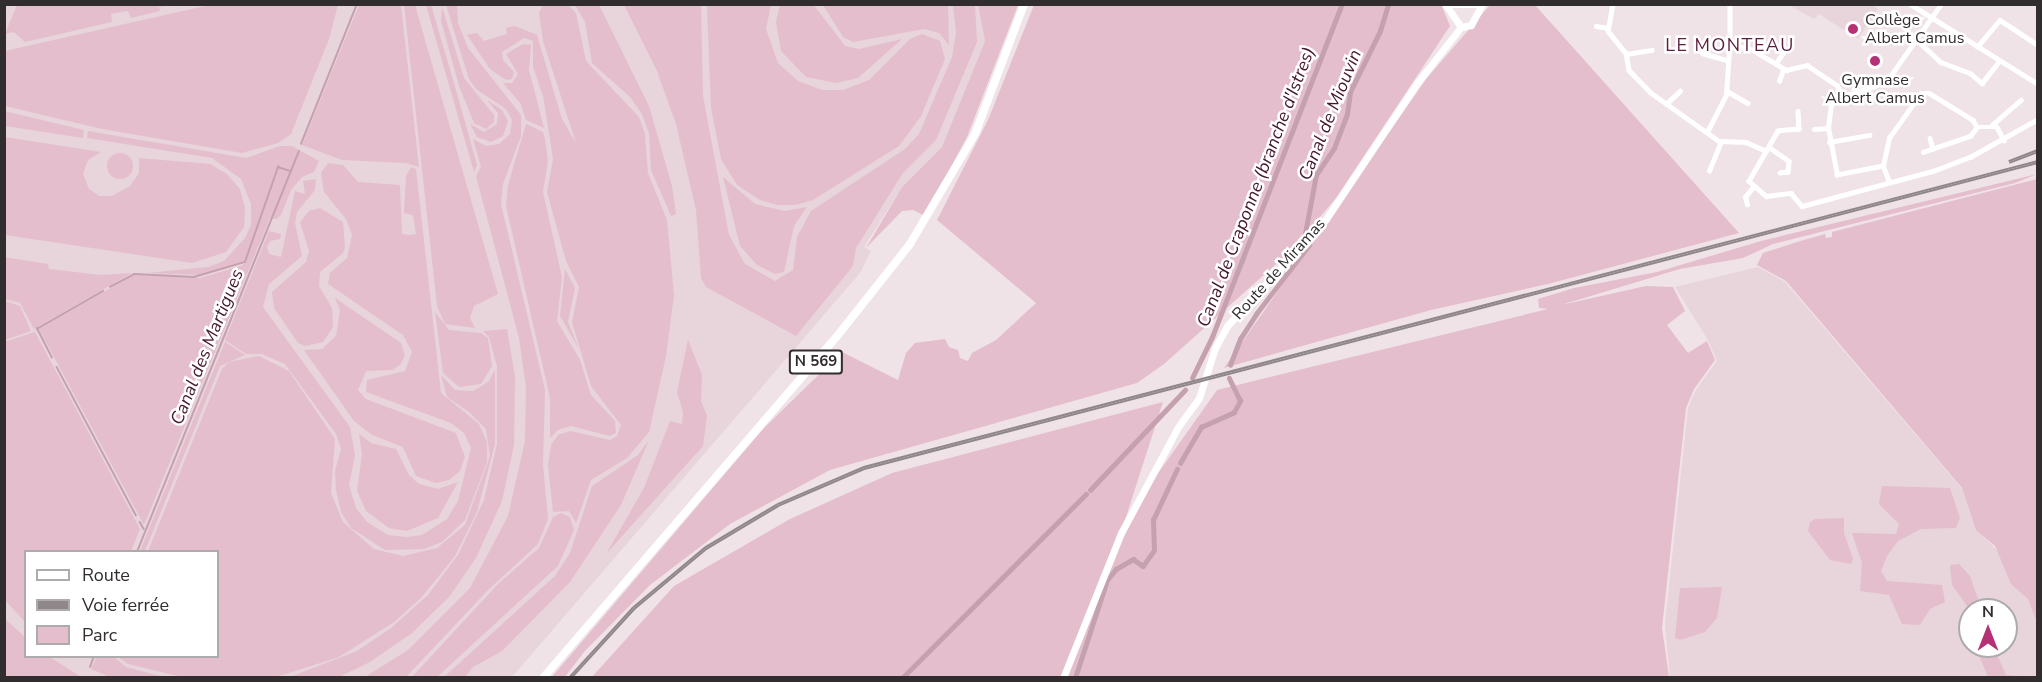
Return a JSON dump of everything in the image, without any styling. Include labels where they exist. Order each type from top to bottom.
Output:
[{"type":"main road","name":"N 569","points":[[543,678],[838,335],[910,244],[975,134],[1024,4]]},
{"type":"main road","points":[[1445,4],[1453,19],[1461,27]]},
{"type":"main road","points":[[1451,4],[1464,7],[1474,15],[1482,4]]},
{"type":"main road","points":[[1453,19],[1464,7],[1475,4]]},
{"type":"main road","name":"Route de Miramas","points":[[1063,678],[1121,533],[1178,427],[1199,398],[1215,348],[1227,326],[1326,219],[1417,82],[1461,27],[1471,25],[1474,15]]},
{"type":"main road","name":"Route de Miramas","points":[[1450,41],[1453,19]]},
{"type":"street","points":[[1608,28],[1613,4]]},
{"type":"street","points":[[1730,4],[1730,40],[1736,46],[1753,50],[1783,70]]},
{"type":"street","points":[[1910,4],[2037,84]]},
{"type":"street","points":[[1882,166],[1837,175],[1829,142],[1831,105],[1843,96],[1882,82],[1941,4]]},
{"type":"street","points":[[1977,47],[2000,20],[2037,45]]},
{"type":"street","points":[[1596,26],[1608,28],[1626,54],[1629,70],[1666,104],[1721,142],[1746,142],[1768,149],[1789,161],[1788,172],[1780,173]]},
{"type":"street","points":[[1916,39],[1941,62],[1970,73],[1982,83],[1999,61]]},
{"type":"street","points":[[1707,132],[1721,111],[1727,91],[1729,50],[1725,44],[1730,40]]},
{"type":"street","points":[[1729,50],[1736,46]]},
{"type":"street","points":[[1626,54],[1652,50]]},
{"type":"street","points":[[1775,64],[1785,50]]},
{"type":"street","points":[[1702,53],[1727,60]]},
{"type":"street","points":[[1783,70],[1804,64],[1837,85],[1843,96]]},
{"type":"street","points":[[1779,81],[1783,70]]},
{"type":"street","points":[[1666,104],[1680,91]]},
{"type":"street","points":[[1727,91],[1748,103]]},
{"type":"street","points":[[1889,182],[1882,166],[1889,138],[1921,93],[1929,93],[1973,120],[1977,128]]},
{"type":"street","points":[[1923,152],[1970,136],[1977,128],[1992,125],[2021,100]]},
{"type":"street","points":[[1798,111],[1799,129],[1780,129],[1750,176],[1753,187],[1769,197],[1791,193],[1799,206],[1933,171],[2004,140],[2037,119]]},
{"type":"street","points":[[1992,125],[2004,140]]},
{"type":"street","points":[[1814,129],[1828,128]]},
{"type":"street","points":[[1829,142],[1869,135]]},
{"type":"street","points":[[1930,138],[1934,149]]},
{"type":"street","points":[[1709,171],[1721,142]]},
{"type":"street","points":[[1747,205],[1745,197],[1753,187]]},
{"type":"shaded area","points":[[978,4],[985,41],[942,147],[902,187],[864,247],[871,251],[860,273],[512,677],[5,678],[4,5]]},
{"type":"shaded area","name":"Collège Albert Camus","points":[[1871,4],[1878,9],[1858,39],[1819,14],[1814,19],[1789,5]]},
{"type":"shaded area","points":[[1758,267],[1785,282],[1962,489],[1976,529],[1994,547],[2037,608],[2037,677],[1670,678],[1665,624],[1688,408],[1696,390],[1717,361],[1708,340],[1675,287]]},
{"type":"green space","points":[[17,4],[167,5],[159,7],[160,11],[131,18],[128,11],[111,14],[112,22],[25,42],[14,32],[5,34]]},
{"type":"green space","points":[[214,4],[338,5],[329,39],[291,134],[278,143],[242,153],[102,129],[5,106],[5,51]]},
{"type":"green space","points":[[543,4],[568,5],[576,13],[586,61],[639,117],[645,134],[648,173],[667,220],[674,295],[666,356],[649,432],[627,458],[591,480],[576,523],[569,511],[553,512],[548,465],[551,445],[558,435],[570,431],[610,440],[617,436],[621,425],[591,386],[572,322],[579,287],[566,261],[547,192],[553,159],[543,96],[533,67],[533,41],[524,38],[502,52],[503,60],[514,72],[512,79],[506,80],[490,69],[467,35],[477,33],[484,41],[507,34],[506,28],[515,26],[537,35],[562,119],[576,143],[543,41],[539,13]]},
{"type":"green space","points":[[813,4],[845,46],[859,49],[902,39],[858,78],[836,83],[806,77],[781,51],[776,22],[780,5]]},
{"type":"green space","points":[[1441,4],[1450,26],[1336,198],[1293,249],[1164,364],[1137,383],[830,470],[730,524],[650,585],[584,652],[565,677],[551,678],[764,428],[842,352],[898,380],[906,353],[915,343],[945,339],[949,347],[958,350],[960,358],[968,361],[972,353],[996,340],[1036,303],[937,220],[988,120],[1034,5]]},
{"type":"green space","points":[[359,5],[401,5],[419,167],[406,163],[342,160],[302,145]]},
{"type":"green space","points":[[404,5],[415,5],[498,294],[474,306],[470,318],[475,328],[445,324],[437,306]]},
{"type":"green space","points":[[426,5],[431,5],[454,83],[477,165],[474,172]]},
{"type":"green space","points":[[446,5],[457,5],[458,23],[468,48],[521,115],[521,136],[503,184],[501,204],[545,390],[543,465],[548,519],[538,544],[486,592],[406,677],[365,677],[408,650],[470,588],[508,516],[525,441],[526,387],[519,338],[476,176],[481,167],[473,139],[486,146],[499,144],[510,134],[512,120],[506,109],[476,89],[469,79]]},
{"type":"green space","points":[[575,5],[599,5],[649,106],[672,186],[676,214],[671,216],[651,170],[649,133],[642,114],[630,97],[592,63],[585,22]]},
{"type":"green space","points":[[624,5],[701,5],[703,96],[729,235],[745,264],[775,281],[793,270],[797,237],[811,211],[905,149],[919,134],[952,57],[956,33],[953,5],[975,5],[977,42],[936,140],[903,173],[856,248],[853,266],[796,336],[706,287],[701,278],[696,210],[676,124],[657,71]]},
{"type":"green space","points":[[707,5],[771,5],[766,29],[778,63],[798,81],[822,90],[843,90],[869,80],[910,39],[922,34],[940,41],[945,59],[921,116],[899,146],[813,200],[795,205],[777,205],[760,200],[737,185],[721,159],[711,108]]},
{"type":"green space","points":[[823,5],[948,5],[949,45],[939,33],[924,29],[853,42],[843,37]]},
{"type":"green space","points":[[978,5],[1018,5],[967,137],[925,216],[913,210],[902,211],[866,248],[902,187],[942,147],[985,41]]},
{"type":"green space","points":[[1490,5],[1535,5],[1739,233],[1548,284],[1431,310],[1224,368],[1427,78]]},
{"type":"green space","points":[[442,7],[464,78],[494,115],[494,122],[486,129],[474,123],[459,86],[441,21]]},
{"type":"green space","points":[[523,44],[531,45],[529,70],[544,128],[526,120],[521,104],[503,83],[512,83],[518,74],[506,54]]},
{"type":"green space","points":[[487,100],[502,110],[508,121],[503,136],[491,142],[477,137],[470,124],[484,132],[497,124],[498,113]]},
{"type":"green space","points":[[4,111],[84,130],[83,138],[5,126]]},
{"type":"green space","points":[[526,124],[543,132],[545,139],[548,161],[543,192],[562,277],[557,321],[580,360],[591,395],[615,421],[616,433],[610,436],[571,426],[558,430],[550,438],[550,398],[506,206],[508,185]]},
{"type":"green space","points":[[88,131],[246,158],[280,146],[292,146],[319,161],[314,172],[302,177],[291,190],[281,215],[277,219],[270,218],[144,525],[39,329],[133,275],[200,278],[241,266],[248,261],[202,275],[147,273],[208,267],[224,261],[245,238],[251,225],[251,204],[241,179],[212,158],[87,138]]},
{"type":"green space","points":[[5,137],[101,152],[88,160],[83,174],[89,189],[99,196],[112,196],[130,186],[139,173],[139,158],[210,164],[227,174],[240,189],[245,208],[244,227],[226,252],[192,263],[5,235]]},
{"type":"green space","points":[[120,153],[129,157],[133,166],[129,175],[120,179],[111,175],[107,166],[111,157]]},
{"type":"green space","points":[[328,163],[343,165],[358,182],[400,185],[402,234],[410,235],[416,234],[413,215],[404,213],[406,176],[411,167],[416,169],[441,393],[479,424],[487,442],[487,462],[465,520],[442,542],[424,549],[385,550],[351,528],[341,512],[336,490],[335,471],[341,449],[336,434],[285,364],[262,354],[246,354],[225,340],[269,231],[281,234],[280,239],[270,241],[267,247],[269,254],[281,257],[295,191],[305,194],[303,181],[316,179],[315,190],[297,212],[295,223],[302,256],[269,284],[263,307],[350,427],[355,455],[349,485],[356,508],[367,522],[388,535],[406,537],[422,535],[447,519],[458,501],[471,448],[464,433],[451,423],[366,392],[367,380],[405,371],[412,352],[403,335],[328,284],[330,273],[347,258],[352,235],[346,219],[324,192],[321,173]]},
{"type":"green space","points":[[2037,174],[2015,183],[1773,244],[1743,258],[1680,269],[1561,305],[1646,286],[1673,287],[1685,311],[1667,325],[1688,353],[1707,341],[1715,360],[1694,389],[1686,408],[1662,628],[1669,677],[591,678],[674,586],[790,519],[892,473],[1163,402],[1125,520],[1217,390],[1548,309],[1539,308],[1538,299],[1574,288],[1657,272],[1761,241]]},
{"type":"green space","points":[[723,177],[755,204],[785,211],[807,207],[794,226],[784,272],[775,274],[757,265],[740,246]]},
{"type":"green space","points":[[2038,179],[2037,622],[2028,599],[2011,584],[1995,546],[1976,530],[1962,488],[1786,281],[1757,265],[1763,253],[1797,242],[1825,234],[1826,238],[1832,237],[1832,232]]},
{"type":"green space","points":[[320,208],[343,222],[345,247],[343,253],[320,272],[319,286],[332,308],[333,327],[323,342],[305,346],[298,343],[274,308],[272,292],[306,262],[309,251],[300,222],[309,211]]},
{"type":"green space","points":[[4,257],[48,264],[49,269],[101,275],[132,273],[34,329],[20,303],[5,299]]},
{"type":"green space","points":[[565,269],[575,288],[568,322],[579,349],[560,316]]},
{"type":"green space","points":[[335,298],[401,343],[405,355],[401,364],[392,370],[366,371],[358,390],[366,399],[456,433],[465,457],[460,471],[449,480],[436,483],[416,476],[403,447],[372,435],[354,421],[304,350],[322,349],[336,336],[340,310]]},
{"type":"green space","points":[[5,301],[20,306],[31,331],[5,340]]},
{"type":"green space","points":[[435,312],[449,330],[481,333],[488,338],[492,366],[481,384],[459,387],[443,373]]},
{"type":"green space","points":[[507,329],[515,377],[514,445],[502,501],[476,558],[449,597],[412,633],[370,662],[339,677],[290,677],[357,651],[391,628],[428,595],[458,555],[484,500],[497,444],[497,366],[489,337],[483,331]]},
{"type":"green space","points":[[35,332],[140,529],[131,550],[24,550],[24,621],[5,600],[4,342]]},
{"type":"green space","points":[[688,340],[702,375],[701,401],[707,416],[703,446],[606,554],[644,488],[670,421],[682,424],[683,412],[677,392]]},
{"type":"green space","points":[[225,342],[245,355],[220,366],[145,550],[140,550]]},
{"type":"green space","points":[[259,356],[289,371],[335,439],[331,493],[343,522],[374,549],[403,556],[437,548],[465,525],[490,456],[486,429],[469,412],[447,397],[441,375],[455,390],[473,391],[488,382],[495,370],[495,444],[477,512],[455,556],[421,598],[394,622],[339,657],[273,678],[182,677],[128,664],[119,658],[219,658],[219,550],[148,550],[222,369],[229,362]]},
{"type":"green space","points":[[359,434],[371,443],[396,449],[409,475],[419,484],[438,489],[458,482],[438,518],[407,531],[389,528],[366,511],[357,491],[362,454]]},
{"type":"green space","points":[[649,440],[621,505],[570,582],[502,651],[473,667],[465,677],[444,677],[555,576],[570,553],[592,486],[638,455]]},
{"type":"green space","points":[[1882,486],[1950,488],[1960,518],[1956,528],[1921,529],[1898,541],[1887,556],[1881,571],[1887,581],[1942,585],[1945,602],[1930,609],[1920,625],[1902,624],[1889,595],[1860,591],[1862,563],[1852,533],[1896,534],[1899,524],[1879,504]]},
{"type":"green space","points":[[561,513],[570,517],[574,530],[558,566],[437,677],[412,677],[499,583],[539,548],[553,517]]},
{"type":"green space","points":[[1844,518],[1844,533],[1853,559],[1851,564],[1830,560],[1808,531],[1810,522],[1815,519]]},
{"type":"green space","points":[[1959,564],[1970,576],[1978,598],[1961,598],[1952,585],[1950,565]]},
{"type":"green space","points":[[1722,587],[1717,618],[1705,632],[1680,640],[1675,638],[1680,588]]},
{"type":"green space","points":[[4,618],[24,636],[24,658],[52,658],[81,677],[5,677]]},
{"type":"green space","points":[[96,658],[115,658],[126,667],[164,677],[110,677],[91,669]]},
{"type":"green space","points":[[1980,658],[1999,658],[2006,675],[2028,677],[1988,677]]},
{"type":"waterway","name":"Canal des Martigues","points":[[301,144],[357,4]]},
{"type":"waterway","name":"Canal de Craponne (branche d'Istres)","points":[[1192,378],[1212,337],[1342,4]]},
{"type":"waterway","name":"Canal de Miouvin","points":[[1304,239],[1316,175],[1334,148],[1347,114],[1350,92],[1380,31],[1388,4]]},
{"type":"waterway","name":"Canal des Martigues","points":[[138,550],[299,151]]},
{"type":"waterway","points":[[110,287],[134,274],[194,277],[245,262],[278,167],[290,171]]},
{"type":"waterway","name":"Canal de Miouvin","points":[[1230,365],[1240,339],[1256,314],[1309,245]]},
{"type":"waterway","points":[[52,358],[37,329],[103,291]]},
{"type":"waterway","points":[[57,367],[136,515]]},
{"type":"waterway","name":"Canal de Miouvin","points":[[1180,463],[1201,427],[1234,412],[1240,401],[1229,378]]},
{"type":"waterway","name":"Canal de Craponne (branche d'Istres)","points":[[1090,490],[1185,390]]},
{"type":"waterway","name":"Canal de Miouvin","points":[[1075,678],[1107,580],[1116,569],[1133,559],[1143,566],[1154,550],[1153,520],[1177,469]]},
{"type":"waterway","name":"Canal de Craponne (branche d'Istres)","points":[[902,678],[1086,494]]},
{"type":"waterway","points":[[140,522],[144,529]]},
{"type":"waterway","name":"Canal des Martigues","points":[[90,667],[93,658]]},
{"type":"railway","points":[[2009,162],[2038,151]]},
{"type":"railway","points":[[570,678],[634,608],[706,548],[778,505],[864,468],[2038,162]]},
{"type":"place","name":"Collège Albert Camus","points":[[1853,29]]},
{"type":"place","name":"Gymnase Albert Camus","points":[[1875,61]]},
{"type":"district","name":"LE MONTEAU","points":[[1730,45]]}]
